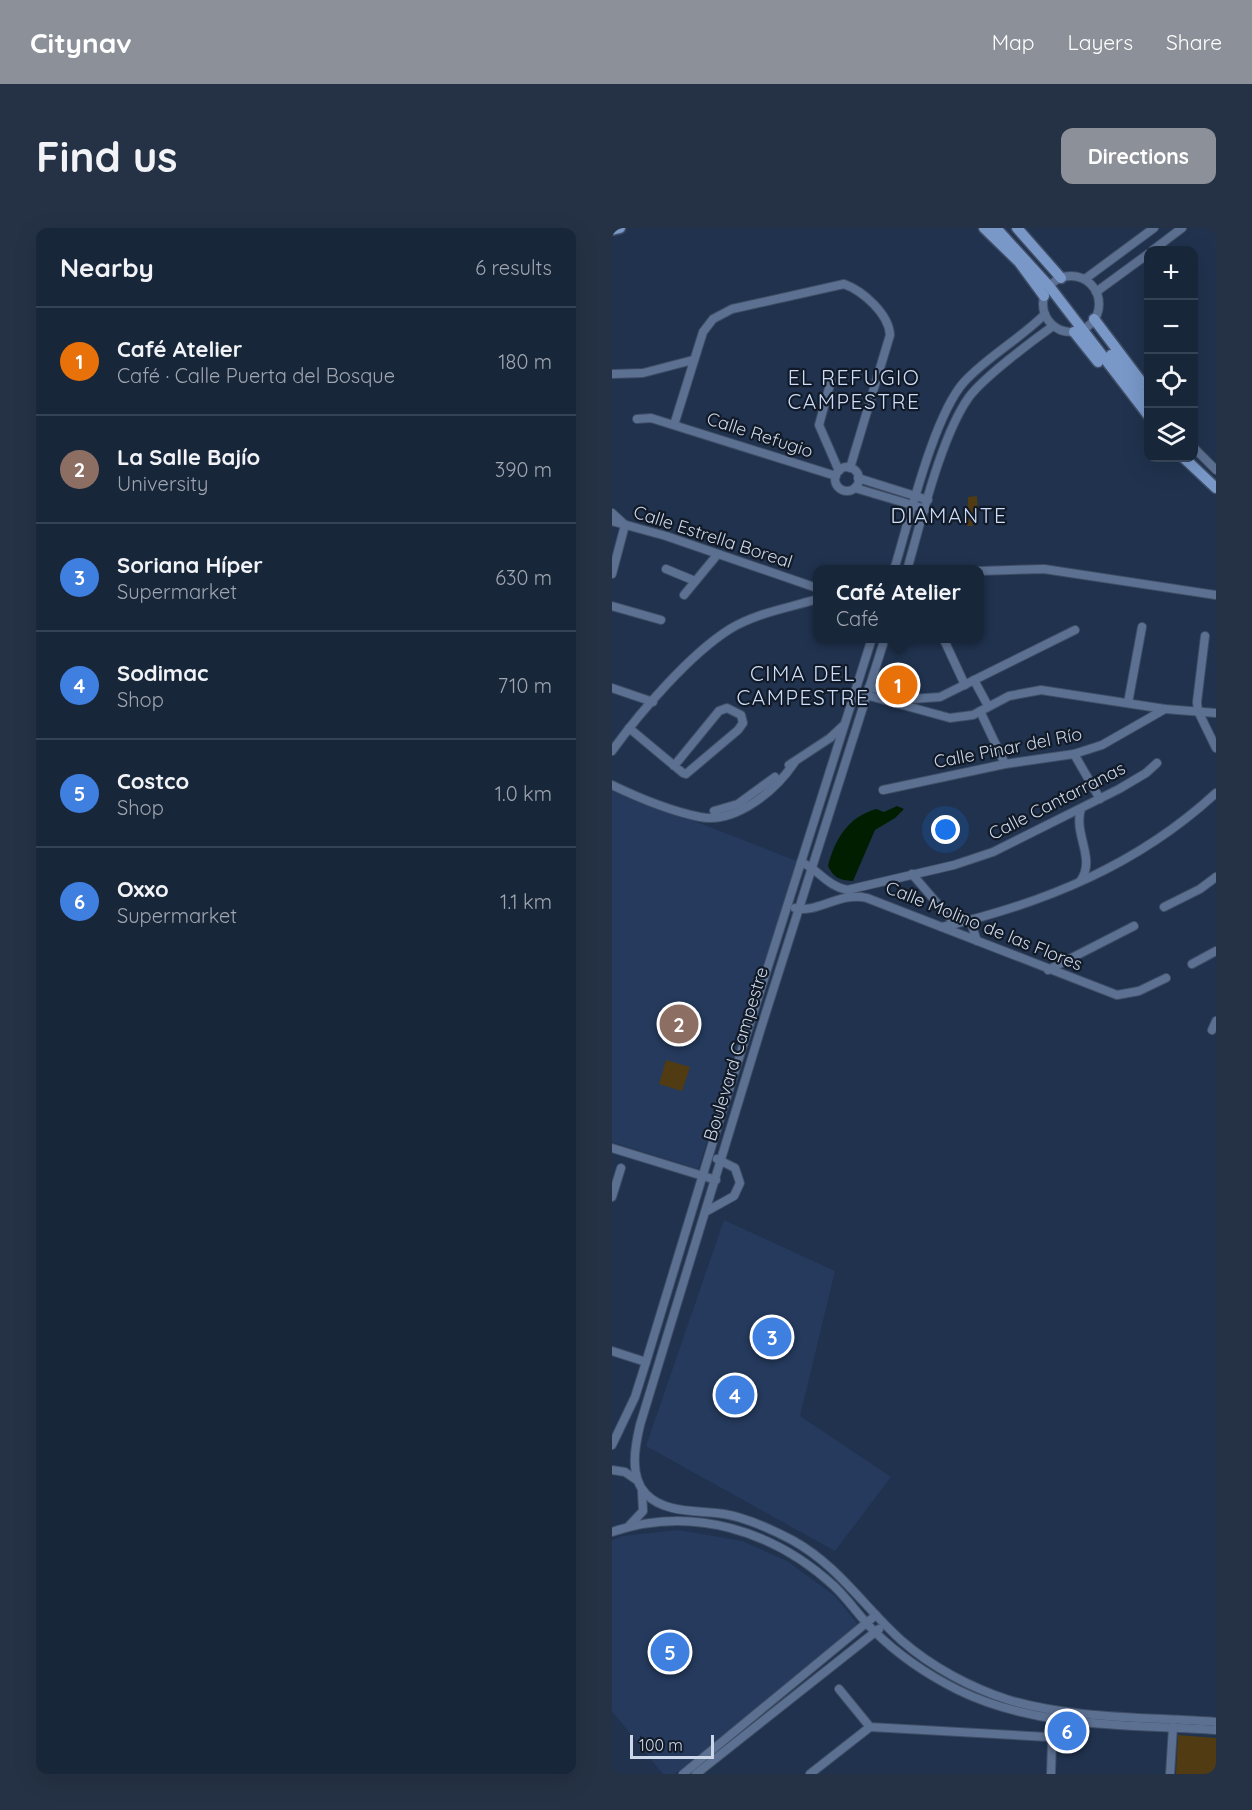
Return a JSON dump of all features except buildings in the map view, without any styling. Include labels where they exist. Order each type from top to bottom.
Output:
[{"type":"main road","points":[[612,230],[620,228]]},
{"type":"main road","points":[[984,228],[1019,262],[1052,285]]},
{"type":"main road","points":[[996,228],[1052,285]]},
{"type":"main road","points":[[1005,228],[1144,397]]},
{"type":"main road","points":[[1017,228],[1052,285]]},
{"type":"main road","points":[[1085,326],[1144,386]]},
{"type":"main road","points":[[1085,326],[1144,408]]},
{"type":"main road","points":[[1085,326],[1144,415]]},
{"type":"main road","points":[[1188,462],[1216,488]]},
{"type":"main road","points":[[1197,462],[1216,480]]},
{"type":"street","points":[[1085,279],[1155,228]]},
{"type":"street","points":[[1158,246],[1182,228]]},
{"type":"street","points":[[1096,292],[1144,258]]},
{"type":"street","points":[[896,565],[938,432],[954,395],[974,372],[1045,314],[1052,285],[1073,276],[1085,279],[1096,292],[1099,306],[1085,326],[1053,326],[987,378],[969,398],[955,423],[909,565]]},
{"type":"street","points":[[674,425],[693,360],[708,325],[723,313],[837,284],[852,287],[888,321],[890,335],[850,468]]},
{"type":"street","points":[[1045,314],[1053,326]]},
{"type":"street","points":[[612,374],[643,373],[693,360]]},
{"type":"street","points":[[831,381],[819,425],[838,473],[836,484],[843,490],[855,488],[916,501]]},
{"type":"street","name":"Calle Refugio","points":[[636,419],[651,418],[838,473]]},
{"type":"street","points":[[1198,452],[1216,470]]},
{"type":"street","points":[[850,468],[858,478],[927,505]]},
{"type":"street","points":[[838,473],[850,468]]},
{"type":"street","points":[[855,488],[858,478]]},
{"type":"street","points":[[612,513],[625,525],[612,574]]},
{"type":"street","name":"Calle Estrella Boreal","points":[[612,521],[813,587]]},
{"type":"street","points":[[684,595],[717,555]]},
{"type":"street","points":[[666,569],[695,581]]},
{"type":"street","points":[[984,571],[1044,569],[1216,595]]},
{"type":"street","name":"Calle Estrella Boreal","points":[[803,585],[805,603]]},
{"type":"street","points":[[612,751],[652,702],[689,664],[731,628],[746,621],[813,600]]},
{"type":"street","points":[[612,606],[661,620]]},
{"type":"street","points":[[1128,703],[1142,627]]},
{"type":"street","points":[[855,692],[868,691],[911,699],[930,699],[965,685],[1075,630]]},
{"type":"street","points":[[1205,636],[1198,711],[1216,748]]},
{"type":"street","name":"Boulevard Campestre","points":[[612,1445],[635,1397],[708,1157],[871,643]]},
{"type":"street","name":"Boulevard Campestre","points":[[628,1527],[639,1516],[644,1506],[634,1458],[637,1436],[812,866],[884,643]]},
{"type":"street","points":[[945,643],[965,685]]},
{"type":"street","points":[[974,680],[1005,764]]},
{"type":"street","points":[[612,688],[652,702]]},
{"type":"street","points":[[868,691],[930,713],[959,718],[984,709],[1009,696],[1041,690],[1165,709],[1216,713]]},
{"type":"street","points":[[930,699],[930,713]]},
{"type":"street","points":[[629,728],[675,766],[687,773],[738,730],[743,723],[741,715],[727,708],[719,711],[675,766]]},
{"type":"street","name":"Calle Pinar del Río","points":[[884,790],[1005,764],[1074,754],[1102,745],[1165,709]]},
{"type":"street","points":[[612,777],[614,786],[695,815],[713,817],[742,808],[769,791],[794,763],[830,738],[844,724]]},
{"type":"street","points":[[830,738],[856,730]]},
{"type":"street","points":[[1074,754],[1100,799]]},
{"type":"street","name":"Calle Cantarranas","points":[[801,862],[812,866],[825,880],[838,888],[852,889],[978,858],[1064,818],[1146,773],[1157,764]]},
{"type":"street","points":[[941,927],[1044,899],[1081,881],[1171,832],[1216,793]]},
{"type":"street","points":[[1081,809],[1079,826],[1088,866],[1081,881]]},
{"type":"street","points":[[1064,818],[1079,826]]},
{"type":"street","points":[[912,874],[955,924]]},
{"type":"street","points":[[1164,908],[1200,889],[1216,877]]},
{"type":"street","points":[[878,883],[879,901]]},
{"type":"street","name":"Calle Molino de las Flores","points":[[799,909],[848,896],[879,901],[1048,970],[1117,995],[1139,991],[1166,978]]},
{"type":"street","points":[[788,906],[799,909]]},
{"type":"street","points":[[970,920],[977,941]]},
{"type":"street","points":[[1048,970],[1134,927]]},
{"type":"street","points":[[1192,964],[1216,951]]},
{"type":"street","points":[[1212,1030],[1216,1021]]},
{"type":"street","points":[[612,1148],[716,1180]]},
{"type":"street","points":[[707,1211],[734,1196],[740,1187],[738,1172],[722,1160],[708,1157]]},
{"type":"street","points":[[612,1194],[621,1168]]},
{"type":"street","points":[[612,1351],[646,1362]]},
{"type":"street","points":[[612,1470],[625,1472],[640,1485],[649,1497],[664,1505],[725,1514],[749,1521],[794,1542],[829,1565],[876,1615],[915,1651],[941,1669],[1010,1700],[1069,1711],[1216,1722]]},
{"type":"street","points":[[612,1532],[657,1521],[702,1522],[745,1531],[766,1539],[821,1574],[875,1631],[935,1677],[958,1690],[1006,1709],[1043,1718],[1216,1730]]},
{"type":"street","points":[[683,1774],[876,1615]]},
{"type":"street","points":[[696,1774],[885,1624]]},
{"type":"street","points":[[839,1689],[870,1727]]},
{"type":"street","points":[[810,1774],[870,1727],[1051,1739],[1051,1774]]},
{"type":"street","points":[[1170,1774],[1173,1727]]},
{"type":"shaded area","points":[[977,496],[978,513],[972,518],[973,526],[967,526],[968,497]]},
{"type":"shaded area","points":[[612,789],[799,862],[698,1169],[612,1142]]},
{"type":"shaded area","points":[[897,806],[904,809],[895,818],[875,830],[853,881],[835,876],[828,866],[839,838],[850,823],[876,809],[884,812]]},
{"type":"shaded area","points":[[666,1060],[690,1067],[682,1091],[659,1084]]},
{"type":"shaded area","points":[[724,1220],[835,1271],[800,1416],[891,1477],[835,1551],[646,1446]]},
{"type":"shaded area","points":[[679,1530],[742,1541],[787,1561],[835,1596],[860,1627],[675,1774],[663,1774],[612,1711],[612,1540],[622,1536]]},
{"type":"shaded area","points":[[1178,1735],[1216,1738],[1216,1774],[1176,1774]]},
{"type":"place","name":"Café Atelier","points":[[898,685]]},
{"type":"place","name":"La Salle Bajío","points":[[679,1024]]},
{"type":"place","name":"Soriana Híper","points":[[772,1337]]},
{"type":"place","name":"Sodimac","points":[[735,1395]]},
{"type":"place","name":"Costco","points":[[670,1652]]},
{"type":"place","name":"Oxxo","points":[[1067,1731]]},
{"type":"district","name":"EL REFUGIO CAMPESTRE","points":[[854,390]]},
{"type":"district","name":"DIAMANTE","points":[[949,516]]},
{"type":"district","name":"CIMA DEL CAMPESTRE","points":[[803,686]]}]
